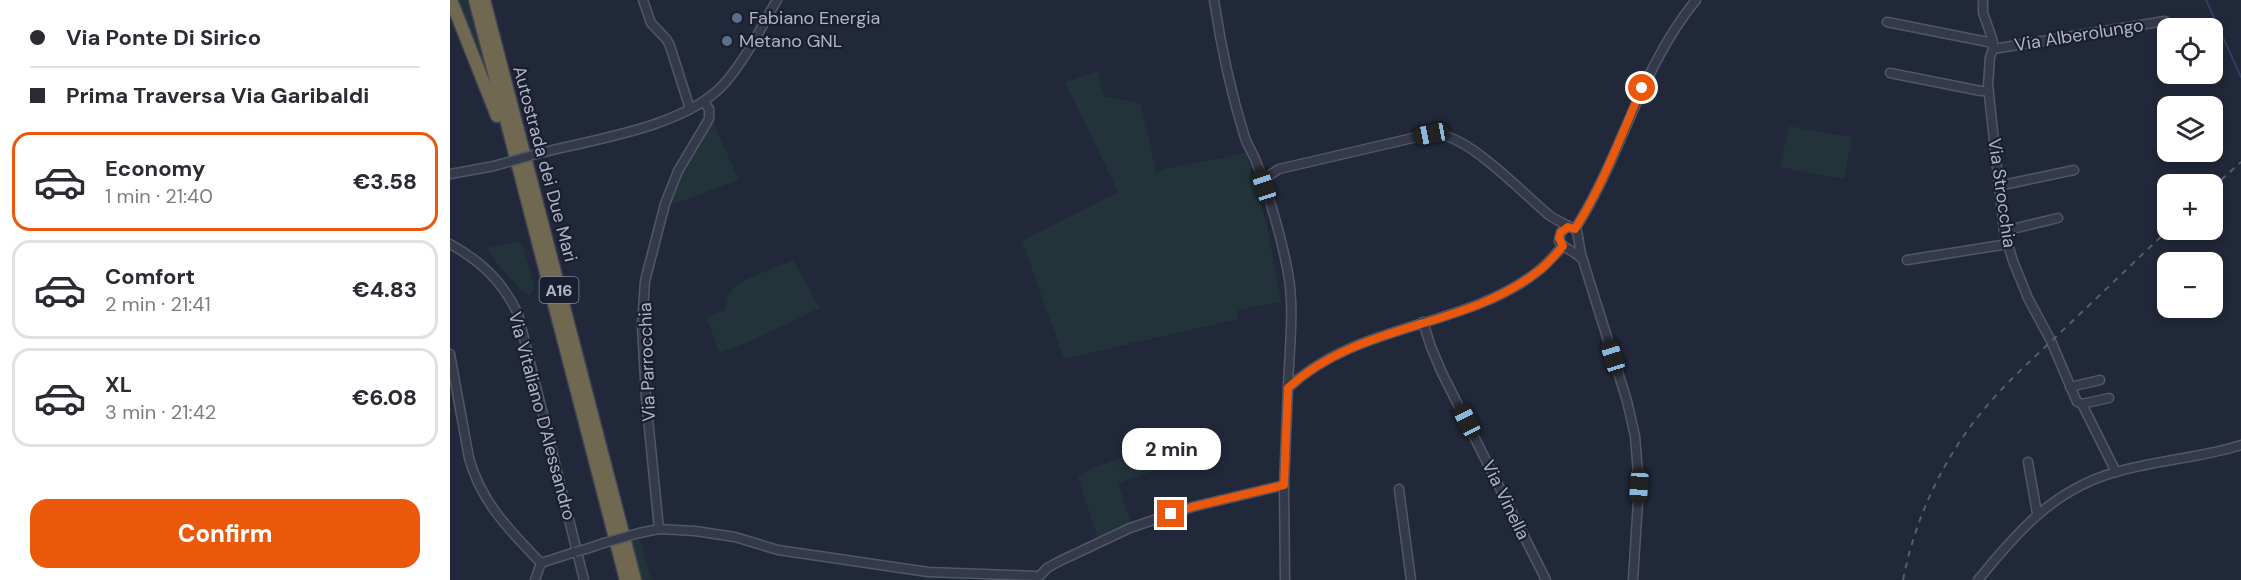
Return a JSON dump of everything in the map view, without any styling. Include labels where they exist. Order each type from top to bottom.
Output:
[{"type":"highway","points":[[451,0],[493,101],[552,295]]},
{"type":"highway","name":"Autostrada dei Due Mari","points":[[475,0],[626,580]]},
{"type":"highway","name":"Autostrada dei Due Mari","points":[[484,0],[635,580]]},
{"type":"highway","points":[[491,0],[524,154]]},
{"type":"street","points":[[643,0],[651,23],[670,46],[690,109]]},
{"type":"street","points":[[450,174],[494,166],[666,121],[704,102],[737,69],[777,0]]},
{"type":"street","points":[[1214,0],[1220,43],[1234,102],[1247,142],[1264,171],[1264,186],[1288,273],[1292,306],[1284,485],[1285,580]]},
{"type":"street","points":[[1564,244],[1561,232],[1571,228],[1606,171],[1656,60],[1665,43],[1696,0]]},
{"type":"street","name":"Via Strocchia","points":[[1983,0],[1983,13],[1993,46],[1990,57],[1989,91],[2004,231],[2028,298],[2052,341],[2077,402],[2082,404],[2116,472]]},
{"type":"street","points":[[1887,22],[1993,46]]},
{"type":"street","name":"Via Alberolungo","points":[[1993,46],[2157,22]]},
{"type":"street","points":[[1890,73],[1981,92],[1989,91]]},
{"type":"street","name":"Via Parrocchia","points":[[659,529],[645,388],[642,326],[645,281],[669,193],[678,171],[709,119],[709,109],[704,102]]},
{"type":"street","points":[[1264,171],[1431,134],[1444,135],[1473,150],[1551,216],[1579,234],[1584,261],[1627,401],[1635,436],[1639,486],[1633,580]]},
{"type":"street","points":[[1998,186],[2074,170]]},
{"type":"street","points":[[1551,216],[1564,244],[1584,261]]},
{"type":"street","points":[[2004,231],[2058,218]]},
{"type":"street","points":[[1564,244],[1576,245],[1579,240]]},
{"type":"street","name":"Via Vitaliano D'Alessandro","points":[[450,244],[472,257],[494,275],[511,299],[518,314],[584,580]]},
{"type":"street","points":[[1288,388],[1305,372],[1331,357],[1390,332],[1472,306],[1524,280],[1537,272],[1564,244]]},
{"type":"street","points":[[1907,260],[2008,244]]},
{"type":"street","name":"Via Vinella","points":[[1423,322],[1442,373],[1546,580]]},
{"type":"street","points":[[450,354],[473,474],[490,507],[541,563]]},
{"type":"street","points":[[2070,387],[2100,380]]},
{"type":"street","points":[[2082,404],[2109,398]]},
{"type":"street","points":[[1978,580],[2037,513],[2082,485],[2116,472],[2205,455],[2241,445]]},
{"type":"street","points":[[2028,462],[2037,513]]},
{"type":"street","points":[[541,563],[659,529],[735,537],[778,550],[928,572],[1037,578],[1060,561],[1130,528],[1192,507],[1284,485]]},
{"type":"street","points":[[1399,489],[1411,580]]},
{"type":"street","points":[[535,580],[541,563]]},
{"type":"shaded area","points":[[458,0],[467,0],[482,56],[480,55]]},
{"type":"shaded area","points":[[1097,72],[1104,96],[1141,104],[1156,173],[1165,169],[1246,153],[1267,225],[1281,302],[1238,310],[1238,319],[1064,359],[1022,241],[1118,192],[1065,82]]},
{"type":"shaded area","points":[[711,118],[739,180],[666,207],[680,171]]},
{"type":"shaded area","points":[[1789,126],[1852,137],[1844,179],[1780,167]]},
{"type":"shaded area","points":[[521,241],[535,288],[529,295],[497,264],[487,248]]},
{"type":"shaded area","points":[[793,260],[820,308],[720,353],[706,317],[725,310],[730,292],[741,282]]},
{"type":"shaded area","points":[[1155,446],[1162,468],[1118,483],[1131,523],[1098,539],[1078,477],[1088,470]]},
{"type":"shaded area","points":[[639,538],[652,580],[642,580],[631,540]]},
{"type":"waterway","points":[[2206,0],[2241,77]]},
{"type":"railway","points":[[2223,178],[2241,162]]},
{"type":"railway","points":[[1903,580],[1916,531],[1925,508],[1960,441],[1991,401],[2017,374],[2158,240]]},
{"type":"place","name":"Fabiano Energia","points":[[737,18]]},
{"type":"place","name":"Metano GNL","points":[[727,41]]},
{"type":"route","points":[[1171,514],[1284,485],[1288,388],[1305,372],[1331,357],[1390,332],[1492,298],[1537,272],[1563,246],[1559,241],[1561,232],[1568,227],[1575,229],[1582,219],[1611,162],[1642,88]]}]
